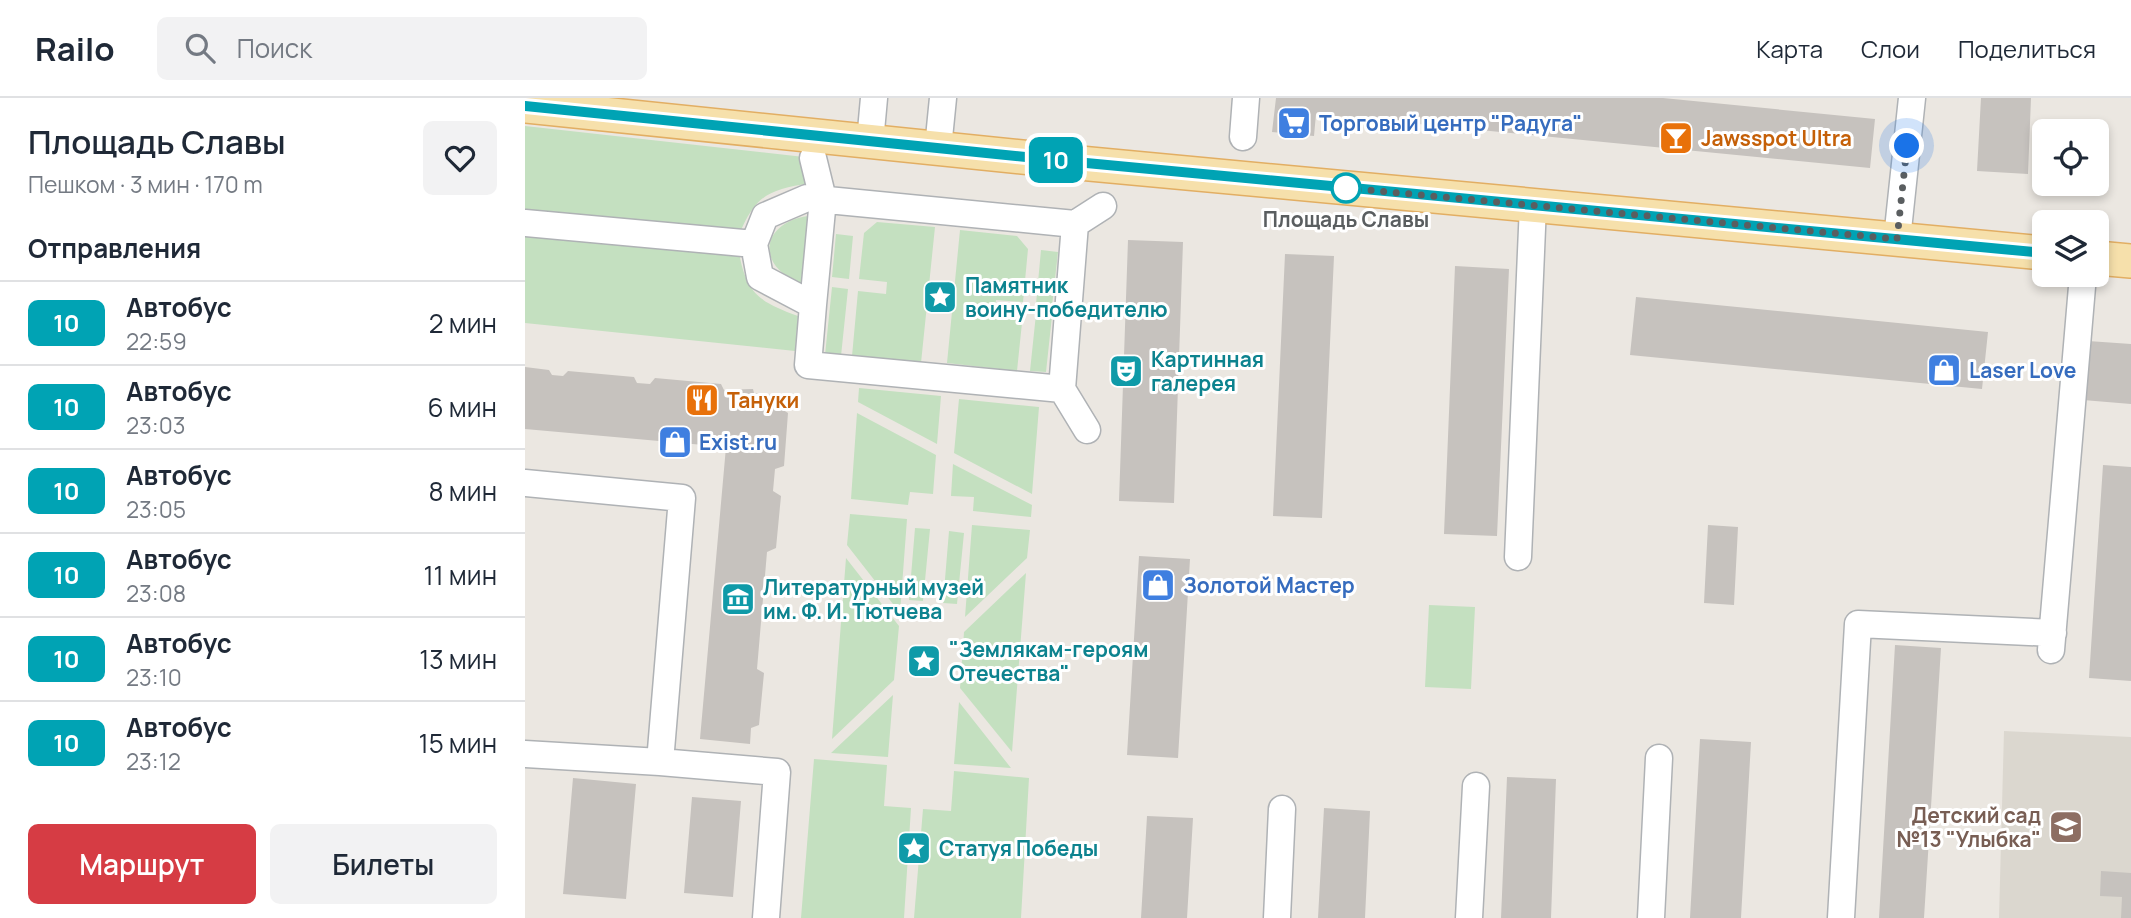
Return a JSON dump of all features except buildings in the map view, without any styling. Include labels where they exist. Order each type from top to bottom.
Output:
[{"type":"main road","points":[[525,106],[938,149],[2032,252]]},
{"type":"main road","points":[[2109,259],[2131,261]]},
{"type":"street","points":[[870,142],[874,98]]},
{"type":"street","points":[[938,149],[943,98]]},
{"type":"street","points":[[1243,137],[1246,98]]},
{"type":"street","points":[[1897,239],[1912,98]]},
{"type":"street","points":[[813,158],[823,199],[808,365],[1062,389]]},
{"type":"street","points":[[813,305],[760,277],[754,244],[765,216],[807,198],[1075,224],[1103,205]]},
{"type":"street","points":[[1518,558],[1533,205]]},
{"type":"street","points":[[525,223],[754,244]]},
{"type":"street","points":[[1075,224],[1062,389],[1087,430]]},
{"type":"street","points":[[1841,918],[1858,624],[2052,641],[2082,287]]},
{"type":"street","points":[[525,483],[682,498],[660,762]]},
{"type":"street","points":[[525,754],[777,772],[766,918]]},
{"type":"street","points":[[1651,918],[1659,758]]},
{"type":"street","points":[[1469,918],[1476,786]]},
{"type":"street","points":[[1277,918],[1282,809]]},
{"type":"shaded area","name":"Детский сад №13 \"Улыбка\"","points":[[2004,731],[2131,737],[2131,918],[1999,918]]},
{"type":"green space","points":[[525,126],[813,158],[811,183],[784,188],[766,196],[758,202],[739,235],[525,213]]},
{"type":"green space","points":[[808,216],[801,283],[786,276],[776,267],[770,246],[780,227],[792,220]]},
{"type":"green space","points":[[877,222],[935,227],[921,363],[852,356],[858,291],[886,294],[887,282],[859,279],[864,233]]},
{"type":"green space","points":[[960,230],[1017,236],[1028,249],[1023,302],[996,300],[995,310],[1023,313],[1017,371],[947,363]]},
{"type":"green space","points":[[525,233],[739,252],[746,278],[757,294],[764,301],[798,316],[795,351],[525,323]]},
{"type":"green space","points":[[836,234],[853,236],[849,279],[832,277]]},
{"type":"green space","points":[[1041,250],[1058,252],[1052,306],[1036,304]]},
{"type":"green space","points":[[832,287],[848,289],[841,356],[825,355]]},
{"type":"green space","points":[[1036,314],[1052,316],[1046,372],[1030,371]]},
{"type":"green space","points":[[859,388],[941,396],[937,444],[858,402]]},
{"type":"green space","points":[[959,399],[1039,407],[1032,494],[954,453]]},
{"type":"green space","points":[[857,413],[936,455],[933,494],[910,492],[908,505],[851,499]]},
{"type":"green space","points":[[953,464],[1032,505],[1031,517],[973,511],[974,497],[951,496]]},
{"type":"green space","points":[[850,514],[907,519],[900,613],[847,545]]},
{"type":"green space","points":[[972,525],[1030,530],[1027,558],[965,617]]},
{"type":"green space","points":[[915,528],[930,529],[923,601],[909,600]]},
{"type":"green space","points":[[949,531],[964,533],[957,604],[943,603]]},
{"type":"green space","points":[[846,558],[899,626],[894,680],[832,739]]},
{"type":"green space","points":[[1026,573],[1012,752],[960,688],[964,632]]},
{"type":"green space","points":[[1429,605],[1475,607],[1471,689],[1425,687]]},
{"type":"green space","points":[[893,695],[888,757],[831,753]]},
{"type":"green space","points":[[959,702],[1011,768],[954,764]]},
{"type":"green space","points":[[814,759],[887,765],[884,806],[911,808],[904,918],[801,918]]},
{"type":"green space","points":[[954,771],[1029,778],[1021,918],[914,918],[923,809],[951,811]]},
{"type":"bus line","name":"10","points":[[525,106],[815,137],[2032,252]]},
{"type":"place","name":"Торговый центр \"Радуга\"","points":[[1294,123]]},
{"type":"place","name":"Jawsspot Ultra","points":[[1676,138]]},
{"type":"place","name":"Площадь Славы","points":[[1346,188]]},
{"type":"place","name":"Памятник воину-победителю","points":[[940,297]]},
{"type":"place","name":"Laser Love","points":[[1944,370]]},
{"type":"place","name":"Картинная галерея","points":[[1126,371]]},
{"type":"place","name":"Тануки","points":[[702,400]]},
{"type":"place","name":"Exist.ru","points":[[675,442]]},
{"type":"place","name":"Золотой Мастер","points":[[1158,585]]},
{"type":"place","name":"Литературный музей им. Ф. И. Тютчева","points":[[738,599]]},
{"type":"place","name":"\"Землякам-героям Отечества\"","points":[[924,661]]},
{"type":"place","name":"Детский сад №13 \"Улыбка\"","points":[[2066,827]]},
{"type":"place","name":"Статуя Победы","points":[[914,848]]},
{"type":"route","points":[[1346,188],[1344,187],[1897,239],[1907,146]]}]
